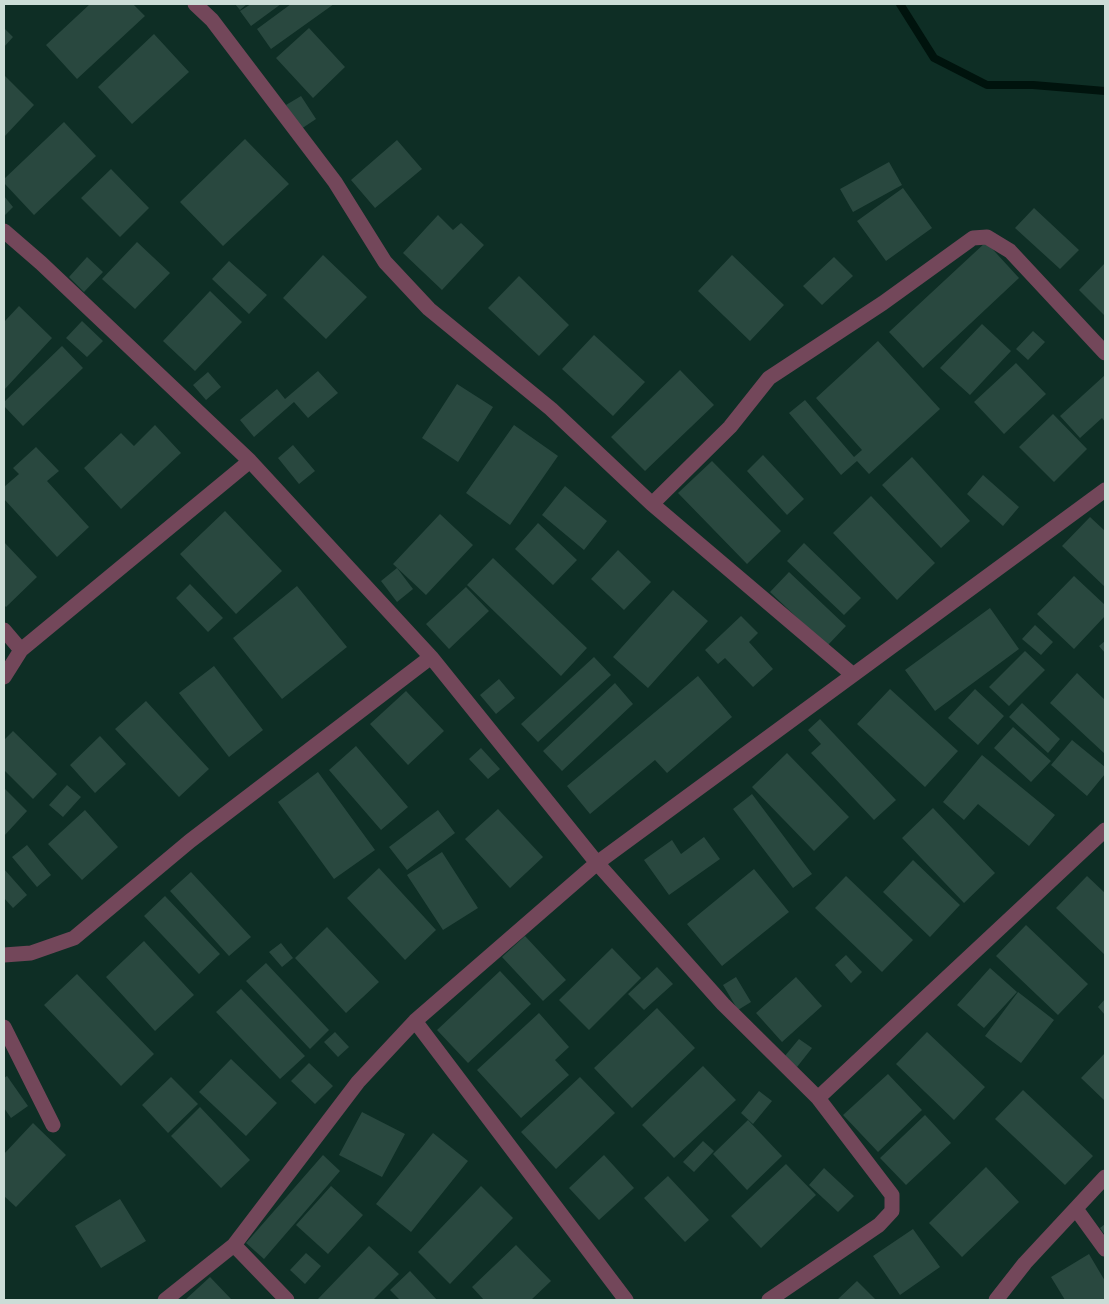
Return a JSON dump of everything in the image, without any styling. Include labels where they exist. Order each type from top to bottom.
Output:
[{"type":"street","points":[[195,4],[212,20],[335,182],[385,262],[430,309],[551,409],[652,504],[852,674]]},
{"type":"street","points":[[4,231],[250,461],[431,657],[597,863],[723,1004],[818,1098],[892,1195],[892,1210],[880,1225],[769,1300]]},
{"type":"street","points":[[652,504],[730,427],[769,378],[883,303],[973,238],[987,237],[1010,251],[1105,353]]},
{"type":"street","points":[[4,677],[21,650],[250,461]]},
{"type":"street","points":[[165,1300],[234,1245],[358,1082],[415,1021],[597,863],[852,674],[1104,492]]},
{"type":"street","points":[[4,630],[21,650]]},
{"type":"street","points":[[4,955],[31,953],[74,938],[190,841],[431,657]]},
{"type":"street","points":[[818,1098],[1105,830]]},
{"type":"street","points":[[415,1021],[626,1300]]},
{"type":"street","points":[[4,1027],[53,1125]]},
{"type":"street","points":[[996,1300],[1025,1262],[1105,1177]]},
{"type":"street","points":[[1076,1208],[1105,1249]]},
{"type":"street","points":[[234,1245],[287,1300]]},
{"type":"building","points":[[90,4],[133,4],[145,16],[77,79],[46,45]]},
{"type":"building","points":[[235,4],[247,4],[240,10]]},
{"type":"building","points":[[251,4],[281,4],[251,26],[240,11]]},
{"type":"building","points":[[291,4],[334,4],[271,49],[257,29]]},
{"type":"building","points":[[4,28],[13,37],[4,47]]},
{"type":"building","points":[[309,28],[345,67],[313,98],[276,58]]},
{"type":"building","points":[[154,34],[189,72],[132,124],[98,87]]},
{"type":"building","points":[[4,77],[34,105],[4,137]]},
{"type":"building","points":[[301,96],[316,119],[301,129],[286,105]]},
{"type":"building","points":[[64,122],[96,156],[34,215],[4,183],[4,179]]},
{"type":"building","points":[[245,139],[289,184],[223,246],[180,202]]},
{"type":"building","points":[[397,140],[422,169],[375,208],[351,180]]},
{"type":"building","points":[[889,162],[902,185],[853,212],[840,189]]},
{"type":"building","points":[[111,169],[149,208],[120,237],[81,198]]},
{"type":"building","points":[[903,188],[932,228],[886,261],[857,221]]},
{"type":"building","points":[[4,196],[13,207],[4,216]]},
{"type":"building","points":[[1034,208],[1079,250],[1060,269],[1015,228]]},
{"type":"building","points":[[438,215],[453,230],[461,223],[484,245],[442,290],[403,253]]},
{"type":"building","points":[[137,242],[170,273],[135,309],[102,279]]},
{"type":"building","points":[[986,242],[1019,278],[923,368],[889,332]]},
{"type":"building","points":[[323,255],[367,297],[326,339],[283,298]]},
{"type":"building","points":[[732,255],[784,305],[750,341],[698,291]]},
{"type":"building","points":[[87,257],[103,272],[84,292],[69,277]]},
{"type":"building","points":[[834,257],[853,276],[822,305],[803,286]]},
{"type":"building","points":[[229,261],[267,295],[249,314],[212,279]]},
{"type":"building","points":[[1105,263],[1105,316],[1079,290]]},
{"type":"building","points":[[519,276],[569,325],[539,356],[488,308]]},
{"type":"building","points":[[210,291],[242,322],[195,371],[163,341]]},
{"type":"building","points":[[19,306],[52,338],[4,390],[4,322]]},
{"type":"building","points":[[82,321],[103,341],[87,357],[66,338]]},
{"type":"building","points":[[982,324],[1011,351],[970,395],[940,368]]},
{"type":"building","points":[[1033,331],[1045,342],[1028,360],[1016,349]]},
{"type":"building","points":[[594,335],[645,382],[613,416],[562,369]]},
{"type":"building","points":[[878,341],[940,409],[869,474],[857,461],[841,475],[789,413],[805,400],[854,457],[862,450],[816,398]]},
{"type":"building","points":[[62,346],[83,368],[23,426],[4,406],[4,402]]},
{"type":"building","points":[[1016,363],[1046,394],[1004,434],[974,402]]},
{"type":"building","points":[[680,370],[714,405],[645,471],[611,437]]},
{"type":"building","points":[[318,371],[338,393],[308,418],[294,402],[254,437],[240,420],[277,389],[285,399]]},
{"type":"building","points":[[208,372],[221,387],[206,400],[193,385]]},
{"type":"building","points":[[1105,375],[1105,422],[1102,418],[1080,438],[1060,416]]},
{"type":"building","points":[[457,384],[493,407],[458,462],[422,438]]},
{"type":"building","points":[[1053,414],[1087,449],[1054,482],[1019,447]]},
{"type":"building","points":[[155,425],[181,453],[121,509],[84,468],[121,433],[134,446]]},
{"type":"building","points":[[514,425],[558,456],[510,525],[466,493]]},
{"type":"building","points":[[293,445],[315,471],[299,484],[278,458]]},
{"type":"building","points":[[36,447],[59,471],[47,481],[89,527],[57,557],[4,499],[4,487],[19,474],[13,468]]},
{"type":"building","points":[[763,455],[804,499],[787,515],[747,471]]},
{"type":"building","points":[[912,457],[970,521],[941,548],[882,485]]},
{"type":"building","points":[[712,461],[781,531],[747,564],[678,493]]},
{"type":"building","points":[[983,475],[1019,507],[1003,526],[967,494]]},
{"type":"building","points":[[565,486],[607,521],[584,550],[542,515]]},
{"type":"building","points":[[871,496],[935,563],[897,600],[833,533]]},
{"type":"building","points":[[225,511],[282,571],[236,614],[180,554]]},
{"type":"building","points":[[440,514],[473,545],[426,595],[393,564]]},
{"type":"building","points":[[1090,517],[1105,531],[1105,587],[1062,546]]},
{"type":"building","points":[[538,523],[577,560],[553,585],[515,549]]},
{"type":"building","points":[[4,542],[37,577],[6,607],[4,605]]},
{"type":"building","points":[[804,543],[861,598],[844,615],[787,561]]},
{"type":"building","points":[[618,550],[651,582],[624,610],[591,579]]},
{"type":"building","points":[[493,558],[587,648],[561,676],[467,585]]},
{"type":"building","points":[[397,568],[413,589],[397,602],[381,581]]},
{"type":"building","points":[[789,572],[846,626],[827,646],[770,592]]},
{"type":"building","points":[[1074,576],[1105,605],[1105,616],[1074,649],[1037,614]]},
{"type":"building","points":[[190,584],[223,618],[208,632],[176,598]]},
{"type":"building","points":[[297,586],[347,647],[282,699],[233,638]]},
{"type":"building","points":[[466,587],[489,611],[449,649],[426,624]]},
{"type":"building","points":[[673,590],[708,621],[648,688],[613,657]]},
{"type":"building","points":[[990,608],[1019,649],[935,711],[905,670]]},
{"type":"building","points":[[741,616],[758,633],[749,642],[773,669],[753,687],[725,658],[718,664],[705,650]]},
{"type":"building","points":[[1035,625],[1053,642],[1041,655],[1022,639]]},
{"type":"building","points":[[1105,641],[1105,653],[1099,646]]},
{"type":"building","points":[[1025,651],[1045,670],[1009,706],[989,687]]},
{"type":"building","points":[[594,657],[611,675],[538,742],[521,724]]},
{"type":"building","points":[[214,666],[263,730],[229,757],[179,693]]},
{"type":"building","points":[[1077,673],[1105,700],[1105,754],[1050,703]]},
{"type":"building","points":[[698,676],[732,717],[667,773],[655,760],[590,814],[567,786]]},
{"type":"building","points":[[499,679],[515,698],[496,714],[480,695]]},
{"type":"building","points":[[615,683],[633,704],[562,771],[543,751]]},
{"type":"building","points":[[890,689],[958,751],[925,787],[857,724]]},
{"type":"building","points":[[975,689],[1004,716],[978,745],[948,718]]},
{"type":"building","points":[[406,691],[444,731],[408,765],[370,724]]},
{"type":"building","points":[[146,701],[209,769],[179,797],[115,729]]},
{"type":"building","points":[[1022,703],[1060,739],[1048,753],[1009,717]]},
{"type":"building","points":[[820,719],[896,800],[874,820],[811,753],[821,744],[808,730]]},
{"type":"building","points":[[1013,727],[1051,761],[1031,782],[994,748]]},
{"type":"building","points":[[13,731],[57,774],[33,799],[4,770],[4,740]]},
{"type":"building","points":[[100,736],[126,764],[95,793],[70,765]]},
{"type":"building","points":[[1072,740],[1105,767],[1105,774],[1087,796],[1051,765]]},
{"type":"building","points":[[356,746],[408,807],[381,830],[329,770]]},
{"type":"building","points":[[481,748],[500,769],[488,779],[469,759]]},
{"type":"building","points":[[787,753],[849,817],[814,851],[752,787]]},
{"type":"building","points":[[982,755],[1055,815],[1029,846],[978,804],[964,820],[943,802]]},
{"type":"building","points":[[318,772],[375,850],[334,879],[278,802]]},
{"type":"building","points":[[67,785],[81,797],[63,817],[49,805]]},
{"type":"building","points":[[4,788],[27,811],[4,836]]},
{"type":"building","points":[[752,794],[812,874],[793,888],[733,809]]},
{"type":"building","points":[[933,808],[995,873],[964,903],[902,838]]},
{"type":"building","points":[[498,809],[543,857],[510,888],[465,839]]},
{"type":"building","points":[[85,810],[118,847],[82,880],[48,844]]},
{"type":"building","points":[[438,810],[455,833],[407,870],[389,847]]},
{"type":"building","points":[[704,837],[720,859],[669,895],[644,860],[672,840],[681,854]]},
{"type":"building","points":[[27,845],[51,875],[37,887],[12,857]]},
{"type":"building","points":[[442,852],[478,908],[443,930],[407,875]]},
{"type":"building","points":[[913,860],[960,905],[930,937],[883,892]]},
{"type":"building","points":[[379,868],[436,930],[405,960],[347,898]]},
{"type":"building","points":[[4,869],[27,895],[13,908],[4,898]]},
{"type":"building","points":[[754,869],[789,912],[722,966],[687,924]]},
{"type":"building","points":[[191,872],[251,937],[229,956],[170,891]]},
{"type":"building","points":[[846,876],[913,940],[882,972],[815,908]]},
{"type":"building","points":[[1087,876],[1105,893],[1105,955],[1056,908]]},
{"type":"building","points":[[165,896],[220,954],[199,974],[144,916]]},
{"type":"building","points":[[1026,925],[1088,984],[1058,1015],[996,956]]},
{"type":"building","points":[[327,927],[379,982],[346,1013],[295,958]]},
{"type":"building","points":[[525,936],[566,980],[543,1001],[502,957]]},
{"type":"building","points":[[144,941],[194,995],[155,1031],[106,977]]},
{"type":"building","points":[[281,943],[293,958],[282,967],[269,952]]},
{"type":"building","points":[[612,948],[641,978],[589,1030],[559,1000]]},
{"type":"building","points":[[846,955],[862,972],[851,983],[835,965]]},
{"type":"building","points":[[266,963],[329,1030],[310,1049],[246,981]]},
{"type":"building","points":[[657,967],[673,984],[644,1010],[628,994]]},
{"type":"building","points":[[990,968],[1017,992],[984,1028],[957,1005]]},
{"type":"building","points":[[500,971],[531,1004],[468,1063],[437,1030]]},
{"type":"building","points":[[77,974],[154,1054],[121,1086],[44,1005]]},
{"type":"building","points":[[736,977],[751,1002],[738,1010],[723,985]]},
{"type":"building","points":[[796,977],[822,1006],[782,1042],[756,1013]]},
{"type":"building","points":[[241,989],[305,1056],[280,1079],[216,1012]]},
{"type":"building","points":[[1018,992],[1054,1020],[1021,1063],[985,1036]]},
{"type":"building","points":[[1105,999],[1105,1015],[1098,1007]]},
{"type":"building","points":[[657,1008],[695,1048],[632,1108],[594,1068]]},
{"type":"building","points":[[539,1013],[569,1047],[555,1060],[569,1075],[521,1118],[477,1070]]},
{"type":"building","points":[[335,1032],[349,1047],[338,1057],[324,1042]]},
{"type":"building","points":[[927,1032],[985,1087],[954,1120],[896,1064]]},
{"type":"building","points":[[799,1039],[812,1048],[797,1067],[784,1057]]},
{"type":"building","points":[[1105,1053],[1105,1101],[1081,1078]]},
{"type":"building","points":[[231,1059],[277,1103],[246,1136],[199,1092]]},
{"type":"building","points":[[309,1063],[333,1086],[315,1104],[291,1081]]},
{"type":"building","points":[[703,1066],[736,1100],[674,1158],[642,1125]]},
{"type":"building","points":[[888,1074],[922,1110],[878,1152],[843,1115]]},
{"type":"building","points":[[7,1076],[28,1106],[11,1118],[4,1108],[4,1078]]},
{"type":"building","points":[[171,1077],[198,1104],[168,1133],[142,1105]]},
{"type":"building","points":[[580,1077],[615,1113],[556,1169],[521,1132]]},
{"type":"building","points":[[1023,1090],[1093,1156],[1065,1185],[995,1119]]},
{"type":"building","points":[[759,1091],[772,1101],[753,1124],[741,1113]]},
{"type":"building","points":[[200,1107],[250,1160],[221,1188],[171,1136]]},
{"type":"building","points":[[362,1112],[405,1134],[382,1177],[339,1155]]},
{"type":"building","points":[[925,1115],[951,1143],[906,1185],[880,1158]]},
{"type":"building","points":[[748,1120],[782,1156],[747,1190],[713,1154]]},
{"type":"building","points":[[33,1123],[66,1155],[16,1207],[4,1196],[4,1154]]},
{"type":"building","points":[[433,1133],[468,1161],[411,1232],[376,1204]]},
{"type":"building","points":[[703,1141],[714,1151],[694,1172],[683,1162]]},
{"type":"building","points":[[323,1155],[340,1171],[264,1259],[246,1243]]},
{"type":"building","points":[[604,1155],[634,1188],[599,1220],[569,1188]]},
{"type":"building","points":[[786,1164],[816,1195],[761,1248],[731,1216]]},
{"type":"building","points":[[986,1167],[1019,1202],[962,1257],[929,1223]]},
{"type":"building","points":[[824,1168],[854,1196],[838,1212],[809,1185]]},
{"type":"building","points":[[668,1176],[709,1220],[685,1242],[644,1198]]},
{"type":"building","points":[[331,1186],[363,1215],[328,1254],[296,1225]]},
{"type":"building","points":[[481,1186],[513,1218],[450,1284],[418,1252]]},
{"type":"building","points":[[120,1199],[146,1241],[101,1268],[75,1226]]},
{"type":"building","points":[[1105,1224],[1105,1235],[1100,1228]]},
{"type":"building","points":[[913,1229],[940,1267],[900,1295],[873,1256]]},
{"type":"building","points":[[516,1245],[551,1281],[531,1300],[484,1300],[472,1287]]},
{"type":"building","points":[[369,1246],[399,1274],[373,1300],[317,1300]]},
{"type":"building","points":[[306,1253],[321,1266],[305,1284],[290,1270]]},
{"type":"building","points":[[1089,1254],[1105,1281],[1105,1300],[1065,1300],[1051,1277]]},
{"type":"building","points":[[410,1271],[437,1300],[400,1300],[390,1290]]},
{"type":"building","points":[[210,1277],[232,1300],[185,1300]]},
{"type":"building","points":[[857,1281],[876,1300],[837,1300]]},
{"type":"waterway","points":[[900,4],[934,58],[987,85],[1033,85],[1105,91]]}]
